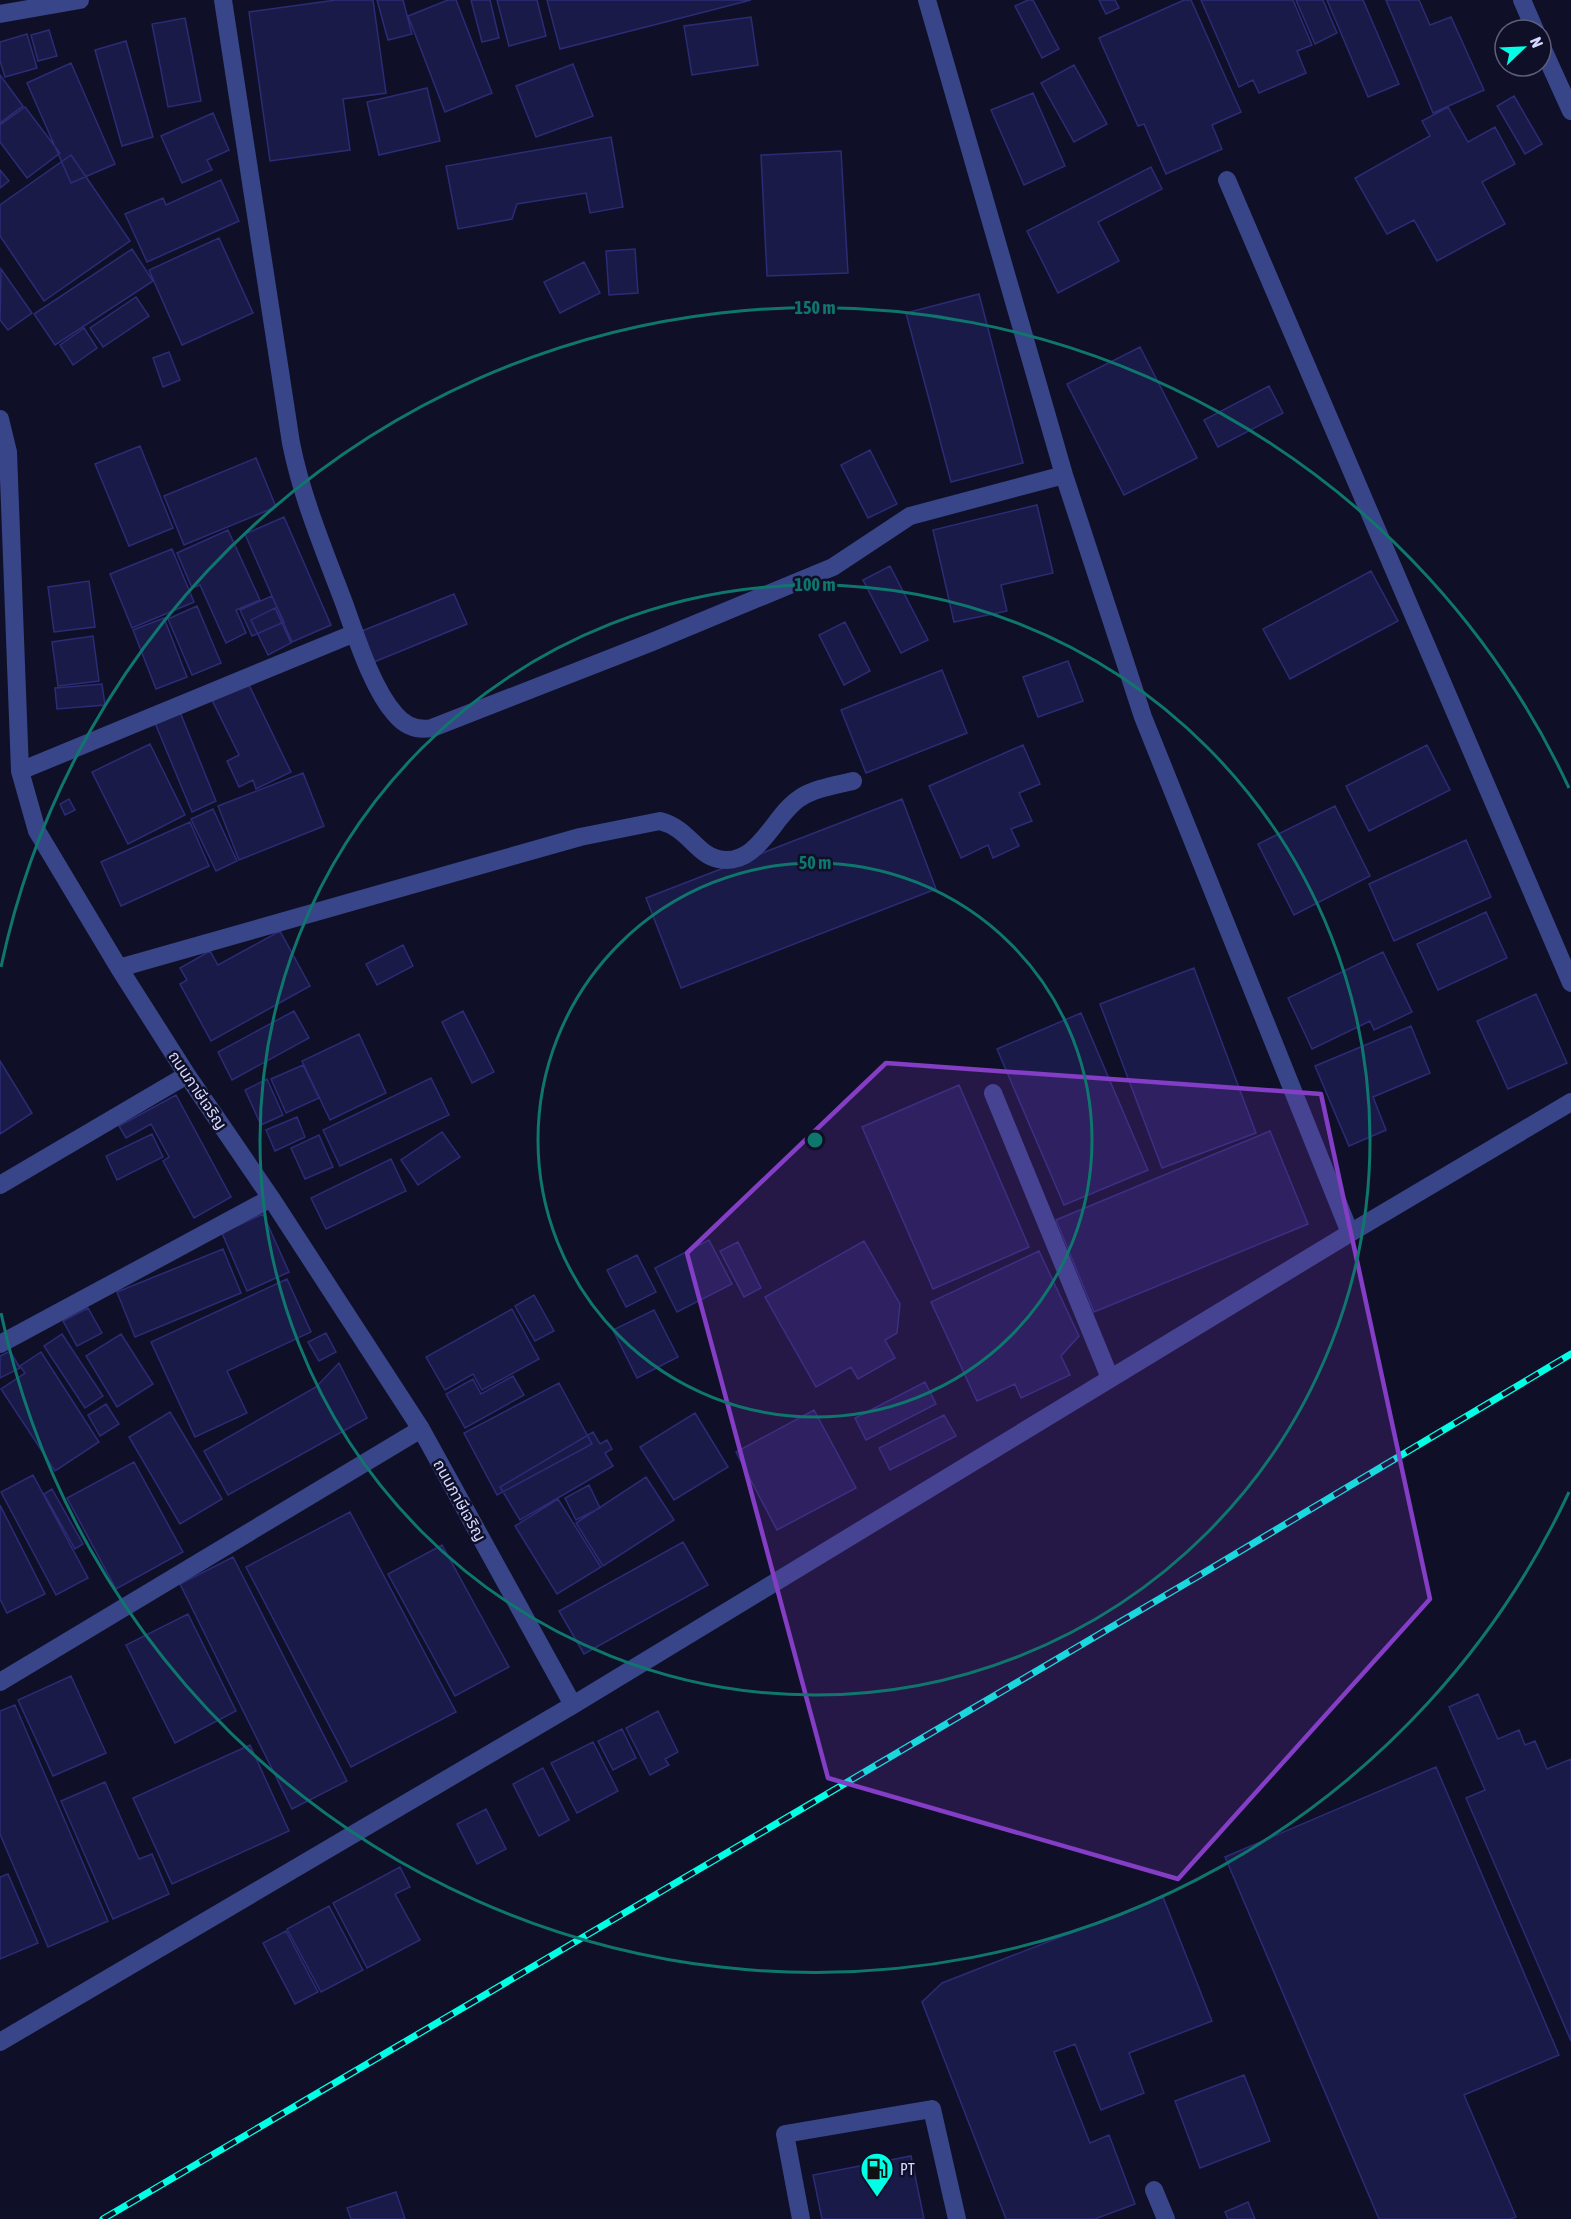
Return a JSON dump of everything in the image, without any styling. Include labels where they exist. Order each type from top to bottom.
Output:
[{"type":"street","points":[[0,14],[80,0]]},
{"type":"street","points":[[223,0],[291,443],[305,498],[354,633],[381,694],[395,714],[412,727],[425,729],[446,723],[652,642],[833,567],[910,516],[1064,475]]},
{"type":"street","points":[[927,0],[1064,475],[1143,717],[1350,1233]]},
{"type":"street","points":[[1522,0],[1530,18]]},
{"type":"street","points":[[1553,62],[1563,76],[1571,111]]},
{"type":"street","points":[[1227,180],[1571,983]]},
{"type":"street","name":"ถนนภาษีเจริญ","points":[[0,419],[8,452],[7,626],[20,771],[37,831],[119,968],[187,1075],[271,1198],[422,1430],[573,1705]]},
{"type":"street","points":[[20,771],[354,633]]},
{"type":"street","points":[[119,968],[580,837],[660,821],[681,830],[713,857],[732,859],[757,846],[794,802],[802,796],[853,781]]},
{"type":"street","points":[[0,1185],[187,1075]]},
{"type":"street","points":[[993,1093],[1110,1378]]},
{"type":"street","points":[[0,2042],[573,1705],[1110,1378],[1571,1102]]},
{"type":"street","points":[[0,1344],[271,1198]]},
{"type":"street","points":[[0,1682],[422,1430]]},
{"type":"street","points":[[801,2219],[784,2134],[932,2109],[957,2219]]},
{"type":"street","points":[[1154,2190],[1166,2219]]},
{"type":"highlighted area","points":[[886,1063],[1321,1094],[1430,1599],[1178,1879],[828,1778],[687,1253]]},
{"type":"building","points":[[336,0],[373,0],[386,93],[343,99],[350,150],[270,161],[249,12]]},
{"type":"building","points":[[377,0],[403,0],[412,34],[388,40]]},
{"type":"building","points":[[448,0],[456,0],[492,93],[445,112],[408,16]]},
{"type":"building","points":[[471,0],[490,0],[499,38],[482,42]]},
{"type":"building","points":[[497,0],[537,0],[546,36],[509,46]]},
{"type":"building","points":[[547,0],[751,0],[560,49]]},
{"type":"building","points":[[1033,0],[1059,49],[1042,58],[1015,6]]},
{"type":"building","points":[[1099,0],[1115,0],[1119,8],[1106,14]]},
{"type":"building","points":[[1184,0],[1191,0],[1241,112],[1212,125],[1222,149],[1166,174],[1144,124],[1138,126],[1099,38]]},
{"type":"building","points":[[1201,0],[1293,0],[1312,45],[1297,51],[1306,73],[1259,93],[1253,80],[1239,87]]},
{"type":"building","points":[[1296,0],[1323,0],[1337,33],[1315,44]]},
{"type":"building","points":[[1327,0],[1363,0],[1399,84],[1368,97]]},
{"type":"building","points":[[1386,0],[1419,0],[1430,25],[1451,17],[1484,90],[1433,113]]},
{"type":"building","points":[[751,17],[758,65],[692,75],[684,26]]},
{"type":"building","points":[[185,18],[201,101],[168,107],[152,24]]},
{"type":"building","points":[[49,30],[57,56],[38,61],[31,35]]},
{"type":"building","points":[[27,34],[37,68],[5,77],[0,61],[0,42]]},
{"type":"building","points":[[126,41],[153,137],[122,146],[95,50]]},
{"type":"building","points":[[71,63],[115,164],[71,183],[27,83]]},
{"type":"building","points":[[573,64],[593,116],[536,137],[516,86]]},
{"type":"building","points":[[1074,65],[1107,124],[1074,142],[1041,83]]},
{"type":"building","points":[[0,75],[23,106],[0,123]]},
{"type":"building","points":[[427,88],[440,141],[379,155],[367,102]]},
{"type":"building","points":[[1033,93],[1065,166],[1024,185],[991,110]]},
{"type":"building","points":[[1514,96],[1542,144],[1525,154],[1497,106]]},
{"type":"building","points":[[25,107],[60,153],[27,178],[0,142],[0,125]]},
{"type":"building","points":[[1448,107],[1468,142],[1495,127],[1515,164],[1482,182],[1505,224],[1437,261],[1414,220],[1387,234],[1355,178],[1430,136],[1422,121]]},
{"type":"building","points":[[213,113],[229,150],[207,160],[212,170],[182,183],[161,136]]},
{"type":"building","points":[[611,137],[623,207],[590,213],[586,193],[517,204],[512,219],[458,229],[446,166]]},
{"type":"building","points":[[841,151],[848,273],[767,276],[761,155]]},
{"type":"building","points":[[71,155],[130,241],[44,301],[0,236],[0,205]]},
{"type":"building","points":[[1151,167],[1162,189],[1098,222],[1119,261],[1058,293],[1027,231]]},
{"type":"building","points":[[0,170],[9,181],[0,188]]},
{"type":"building","points":[[221,180],[239,221],[147,262],[125,214],[163,198],[166,205]]},
{"type":"building","points":[[219,238],[253,313],[182,345],[149,270]]},
{"type":"building","points":[[132,249],[153,281],[55,345],[34,314]]},
{"type":"building","points":[[635,249],[638,293],[609,295],[606,251]]},
{"type":"building","points":[[584,262],[600,293],[560,313],[544,282]]},
{"type":"building","points":[[1,269],[32,313],[8,330],[0,320]]},
{"type":"building","points":[[979,294],[1023,463],[951,482],[906,313]]},
{"type":"building","points":[[136,297],[149,316],[103,347],[90,328]]},
{"type":"building","points":[[84,328],[97,348],[73,365],[60,345]]},
{"type":"building","points":[[1140,347],[1197,458],[1124,495],[1067,384]]},
{"type":"building","points":[[169,352],[180,380],[163,387],[153,358]]},
{"type":"building","points":[[1269,386],[1283,413],[1218,447],[1204,420]]},
{"type":"building","points":[[140,446],[173,528],[129,546],[95,464]]},
{"type":"building","points":[[870,450],[897,504],[868,518],[841,465]]},
{"type":"building","points":[[256,458],[276,507],[184,545],[164,496]]},
{"type":"building","points":[[1037,505],[1053,573],[1001,585],[1007,611],[954,622],[933,530]]},
{"type":"building","points":[[284,517],[331,625],[292,642],[245,534]]},
{"type":"building","points":[[228,530],[260,600],[236,610],[246,633],[226,643],[200,585],[192,588],[177,553]]},
{"type":"building","points":[[172,549],[194,602],[132,628],[110,574]]},
{"type":"building","points":[[890,566],[928,640],[901,653],[863,580]]},
{"type":"building","points":[[1371,571],[1398,621],[1290,679],[1263,629]]},
{"type":"building","points":[[89,581],[95,627],[54,632],[48,587]]},
{"type":"building","points":[[454,594],[467,624],[374,662],[362,631]]},
{"type":"building","points":[[272,596],[284,622],[252,636],[240,610]]},
{"type":"building","points":[[197,606],[221,663],[192,675],[168,619]]},
{"type":"building","points":[[275,608],[291,643],[268,655],[251,620]]},
{"type":"building","points":[[164,618],[187,677],[156,689],[133,630]]},
{"type":"building","points":[[845,622],[870,671],[844,685],[819,635]]},
{"type":"building","points":[[93,636],[99,681],[58,686],[52,642]]},
{"type":"building","points":[[1068,661],[1083,701],[1038,717],[1023,677]]},
{"type":"building","points":[[942,670],[967,733],[866,773],[841,710]]},
{"type":"building","points":[[248,683],[291,772],[256,789],[253,780],[239,787],[227,761],[239,755],[212,700]]},
{"type":"building","points":[[102,684],[105,705],[57,709],[55,688]]},
{"type":"building","points":[[180,712],[216,801],[192,812],[155,723]]},
{"type":"building","points":[[150,744],[185,815],[128,844],[92,772]]},
{"type":"building","points":[[1023,745],[1040,784],[1019,793],[1032,821],[1011,829],[1019,846],[993,858],[988,845],[961,858],[929,786]]},
{"type":"building","points":[[1427,745],[1450,790],[1369,831],[1346,786]]},
{"type":"building","points":[[303,773],[324,826],[239,860],[218,806]]},
{"type":"building","points":[[69,799],[75,810],[65,815],[60,804]]},
{"type":"building","points":[[902,799],[936,889],[681,988],[646,898]]},
{"type":"building","points":[[1335,806],[1370,876],[1294,915],[1258,844]]},
{"type":"building","points":[[213,809],[237,861],[216,871],[191,819]]},
{"type":"building","points":[[190,822],[209,866],[121,906],[101,862]]},
{"type":"building","points":[[1466,840],[1491,897],[1394,941],[1369,884]]},
{"type":"building","points":[[1486,912],[1507,958],[1438,990],[1417,944]]},
{"type":"building","points":[[280,931],[310,986],[211,1041],[180,984],[187,980],[180,968],[210,951],[218,965]]},
{"type":"building","points":[[403,945],[413,966],[377,985],[366,964]]},
{"type":"building","points":[[1383,952],[1412,1012],[1374,1030],[1370,1021],[1312,1049],[1288,998]]},
{"type":"building","points":[[1194,968],[1256,1133],[1162,1168],[1100,1004]]},
{"type":"building","points":[[1536,994],[1567,1063],[1508,1089],[1477,1021]]},
{"type":"building","points":[[294,1011],[309,1038],[232,1080],[218,1052]]},
{"type":"building","points":[[463,1011],[494,1072],[472,1083],[442,1022]]},
{"type":"building","points":[[1081,1013],[1148,1170],[1064,1205],[997,1049]]},
{"type":"building","points":[[1411,1026],[1430,1073],[1373,1097],[1386,1130],[1349,1146],[1315,1066]]},
{"type":"building","points":[[359,1034],[386,1093],[330,1120],[302,1061]]},
{"type":"building","points":[[0,1061],[32,1113],[0,1134]]},
{"type":"building","points":[[303,1065],[319,1098],[286,1113],[271,1079]]},
{"type":"building","points":[[431,1078],[449,1115],[340,1166],[323,1130]]},
{"type":"building","points":[[267,1079],[283,1115],[261,1125],[245,1090]]},
{"type":"building","points":[[959,1085],[1029,1247],[933,1289],[862,1127]]},
{"type":"building","points":[[176,1095],[231,1197],[194,1218],[163,1161],[169,1157],[151,1124],[126,1138],[119,1126]]},
{"type":"building","points":[[297,1117],[305,1137],[275,1151],[266,1130]]},
{"type":"building","points":[[1270,1131],[1308,1224],[1094,1312],[1056,1220]]},
{"type":"building","points":[[442,1132],[460,1157],[418,1185],[401,1160]]},
{"type":"building","points":[[152,1134],[163,1157],[117,1180],[106,1156]]},
{"type":"building","points":[[319,1135],[333,1167],[305,1179],[291,1148]]},
{"type":"building","points":[[391,1159],[406,1191],[326,1229],[311,1198]]},
{"type":"building","points":[[263,1214],[289,1272],[247,1291],[222,1233]]},
{"type":"building","points":[[709,1240],[732,1284],[677,1312],[655,1268]]},
{"type":"building","points":[[864,1241],[900,1304],[897,1333],[885,1340],[895,1358],[858,1379],[851,1367],[816,1387],[765,1297]]},
{"type":"building","points":[[738,1242],[761,1288],[744,1297],[720,1251]]},
{"type":"building","points":[[223,1249],[241,1293],[135,1337],[117,1292]]},
{"type":"building","points":[[1039,1251],[1079,1336],[1061,1356],[1070,1375],[1021,1398],[1015,1384],[977,1401],[931,1302]]},
{"type":"building","points":[[637,1255],[656,1292],[626,1307],[607,1270]]},
{"type":"building","points":[[287,1279],[311,1332],[227,1371],[247,1413],[195,1437],[151,1342]]},
{"type":"building","points":[[534,1295],[554,1331],[535,1341],[515,1306]]},
{"type":"building","points":[[88,1308],[102,1333],[77,1346],[63,1321]]},
{"type":"building","points":[[512,1309],[539,1359],[482,1390],[473,1374],[445,1390],[426,1357]]},
{"type":"building","points":[[654,1310],[678,1357],[637,1378],[613,1330]]},
{"type":"building","points":[[326,1333],[336,1352],[319,1361],[308,1342]]},
{"type":"building","points":[[62,1334],[103,1396],[85,1408],[44,1346]]},
{"type":"building","points":[[121,1334],[153,1384],[117,1407],[86,1356]]},
{"type":"building","points":[[10,1351],[20,1368],[0,1378],[0,1356]]},
{"type":"building","points":[[41,1352],[99,1442],[55,1471],[1,1389],[25,1373],[20,1366]]},
{"type":"building","points":[[339,1363],[367,1418],[228,1495],[204,1451],[316,1387]]},
{"type":"building","points":[[513,1376],[524,1395],[465,1428],[446,1394],[473,1379],[481,1394]]},
{"type":"building","points":[[925,1382],[936,1404],[866,1440],[855,1418]]},
{"type":"building","points":[[559,1383],[592,1444],[497,1495],[464,1433]]},
{"type":"building","points":[[106,1404],[119,1424],[100,1436],[88,1415]]},
{"type":"building","points":[[814,1410],[856,1488],[777,1530],[736,1452]]},
{"type":"building","points":[[170,1412],[222,1499],[180,1524],[129,1437]]},
{"type":"building","points":[[695,1413],[728,1467],[674,1500],[640,1447]]},
{"type":"building","points":[[944,1415],[956,1436],[890,1470],[879,1448]]},
{"type":"building","points":[[593,1432],[600,1444],[607,1440],[612,1449],[605,1453],[613,1466],[520,1520],[500,1487]]},
{"type":"building","points":[[134,1462],[183,1552],[116,1589],[67,1498]]},
{"type":"building","points":[[33,1475],[88,1578],[56,1595],[1,1492]]},
{"type":"building","points":[[646,1477],[674,1520],[603,1566],[576,1523]]},
{"type":"building","points":[[589,1485],[600,1508],[576,1520],[565,1498]]},
{"type":"building","points":[[52,1489],[83,1544],[75,1549],[44,1494]]},
{"type":"building","points":[[558,1499],[601,1567],[557,1594],[515,1526]]},
{"type":"building","points":[[0,1505],[45,1594],[7,1613],[0,1599]]},
{"type":"building","points":[[350,1512],[456,1712],[351,1767],[246,1567]]},
{"type":"building","points":[[683,1542],[708,1585],[584,1654],[559,1611]]},
{"type":"building","points":[[442,1545],[509,1667],[455,1696],[388,1574]]},
{"type":"building","points":[[233,1557],[347,1781],[292,1809],[180,1584]]},
{"type":"building","points":[[188,1614],[236,1711],[175,1743],[126,1645]]},
{"type":"building","points":[[71,1676],[106,1753],[53,1776],[18,1700]]},
{"type":"building","points":[[1478,1694],[1498,1739],[1519,1730],[1525,1745],[1535,1741],[1547,1769],[1571,1759],[1571,2041],[1466,1798],[1485,1790],[1449,1707]]},
{"type":"building","points":[[15,1705],[108,1921],[48,1947],[0,1834],[0,1711]]},
{"type":"building","points":[[658,1711],[678,1752],[665,1759],[669,1765],[650,1775],[626,1728]]},
{"type":"building","points":[[622,1729],[636,1758],[613,1770],[598,1741]]},
{"type":"building","points":[[593,1742],[618,1791],[577,1813],[551,1763]]},
{"type":"building","points":[[250,1745],[289,1831],[172,1884],[133,1798]]},
{"type":"building","points":[[1436,1767],[1559,2055],[1464,2095],[1516,2217],[1510,2219],[1379,2219],[1225,1857]]},
{"type":"building","points":[[543,1768],[569,1820],[539,1836],[513,1784]]},
{"type":"building","points":[[105,1782],[139,1859],[152,1854],[169,1894],[113,1919],[61,1801]]},
{"type":"building","points":[[486,1809],[506,1849],[477,1864],[457,1824]]},
{"type":"building","points":[[400,1867],[410,1887],[395,1894],[420,1940],[367,1968],[333,1903]]},
{"type":"building","points":[[8,1874],[38,1943],[0,1959],[0,1877]]},
{"type":"building","points":[[1163,1897],[1212,2021],[1129,2053],[1144,2093],[1101,2110],[1075,2044],[1054,2052],[1090,2143],[1109,2135],[1135,2204],[1095,2219],[1006,2219],[922,2002],[942,1983]]},
{"type":"building","points":[[329,1906],[363,1970],[321,1992],[287,1929]]},
{"type":"building","points":[[286,1931],[318,1992],[295,2004],[263,1943]]},
{"type":"building","points":[[1244,2075],[1270,2141],[1200,2168],[1175,2101]]},
{"type":"building","points":[[911,2156],[924,2219],[822,2219],[813,2175]]},
{"type":"building","points":[[396,2192],[405,2219],[351,2219],[347,2208]]},
{"type":"building","points":[[1248,2202],[1255,2219],[1228,2219],[1225,2212]]},
{"type":"railway","points":[[103,2219],[1195,1578],[1571,1354]]},
{"type":"place","name":"PT","points":[[877,2198]]}]
